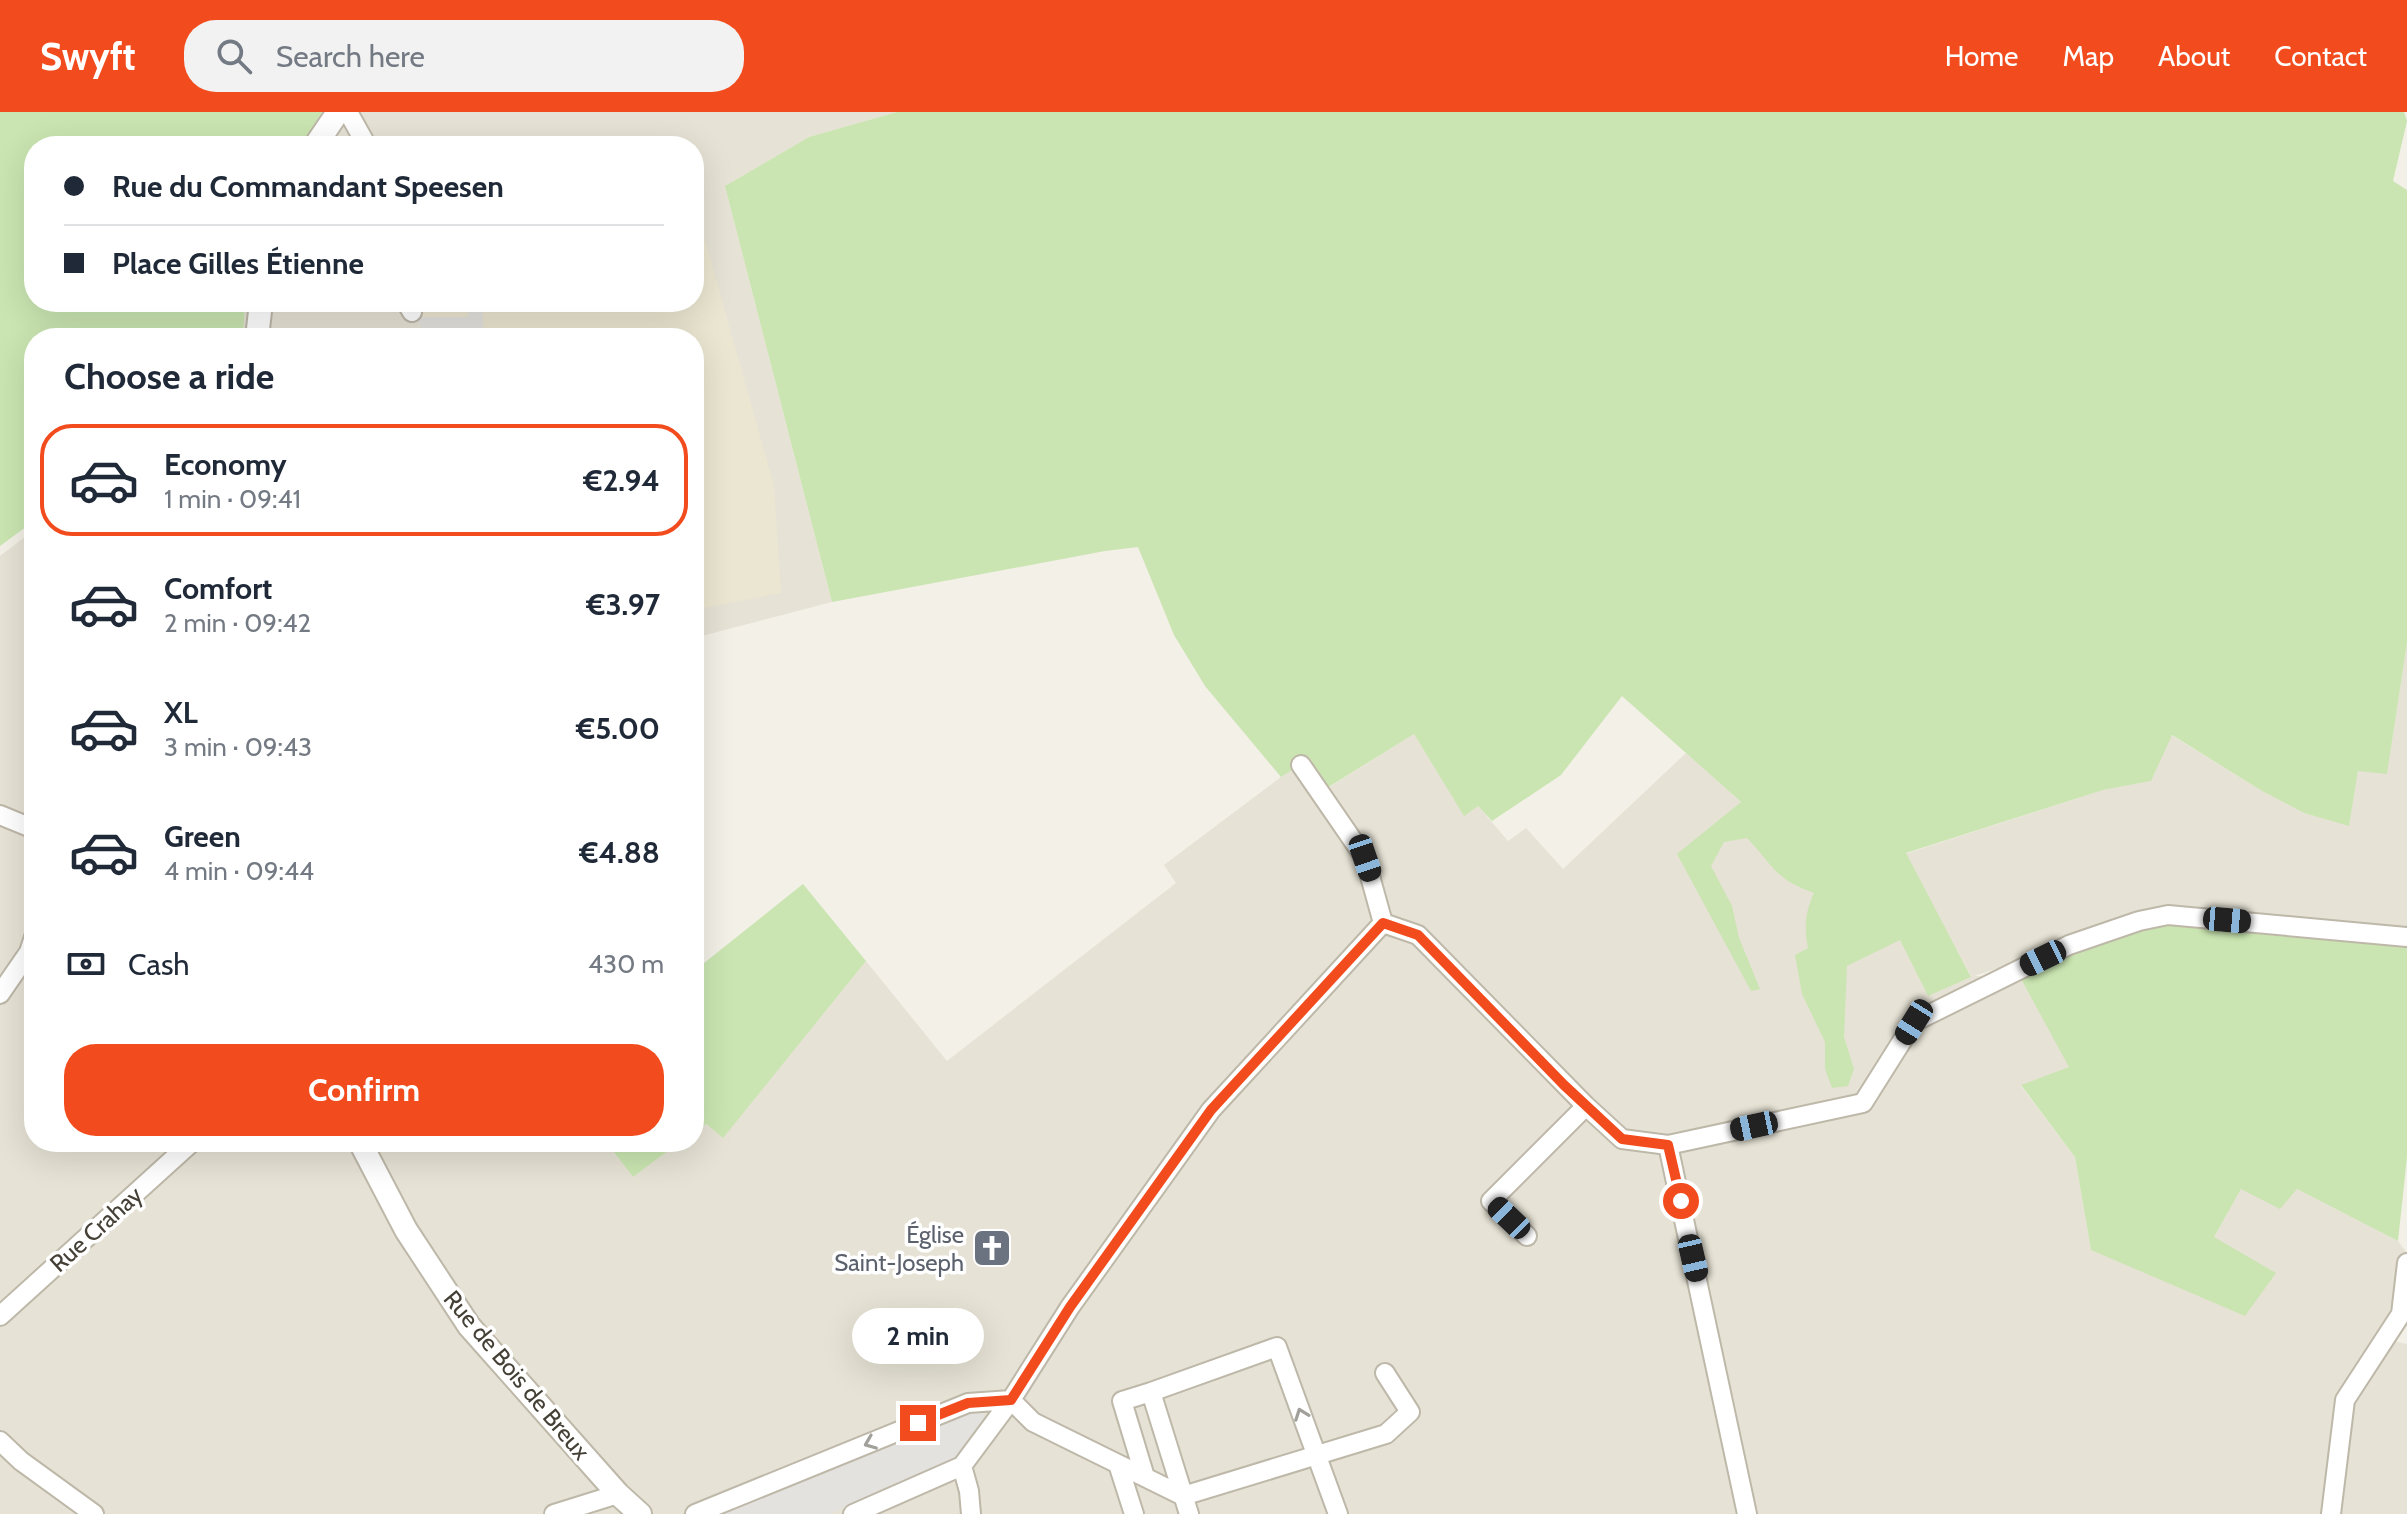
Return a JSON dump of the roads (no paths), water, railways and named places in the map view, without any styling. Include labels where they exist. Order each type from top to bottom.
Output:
[{"type":"street","points":[[322,136],[338,112]]},
{"type":"street","points":[[348,112],[361,136]]},
{"type":"street","points":[[1301,765],[1365,858],[1383,923]]},
{"type":"street","points":[[0,815],[24,825]]},
{"type":"street","points":[[1383,923],[1418,935],[1622,1139],[1668,1145],[1863,1103],[1914,1022],[2069,945],[2139,921],[2168,915],[2407,937]]},
{"type":"street","points":[[853,1514],[962,1466],[1011,1400],[1070,1307],[1211,1110],[1383,923]]},
{"type":"street","points":[[0,994],[24,959]]},
{"type":"street","points":[[1527,1236],[1491,1201],[1586,1106]]},
{"type":"street","points":[[1668,1145],[1747,1514]]},
{"type":"street","name":"Rue Crahay","points":[[0,1316],[181,1152]]},
{"type":"street","name":"Rue de Bois de Breux","points":[[365,1152],[406,1230],[469,1326],[618,1494],[640,1514]]},
{"type":"street","points":[[2331,1514],[2345,1400],[2401,1314],[2407,1263]]},
{"type":"street","points":[[1145,1477],[1122,1401],[1277,1347],[1338,1514]]},
{"type":"street","points":[[695,1514],[968,1403],[1011,1400],[1033,1422],[1183,1496],[1386,1434],[1410,1412],[1385,1373]]},
{"type":"street","points":[[1151,1392],[1189,1514]]},
{"type":"street","points":[[0,1441],[21,1461],[94,1514]]},
{"type":"street","points":[[1118,1464],[1134,1514]]},
{"type":"street","points":[[962,1466],[971,1514]]},
{"type":"street","points":[[554,1514],[618,1494]]},
{"type":"place","name":"Église Saint-Joseph","points":[[992,1248]]}]
